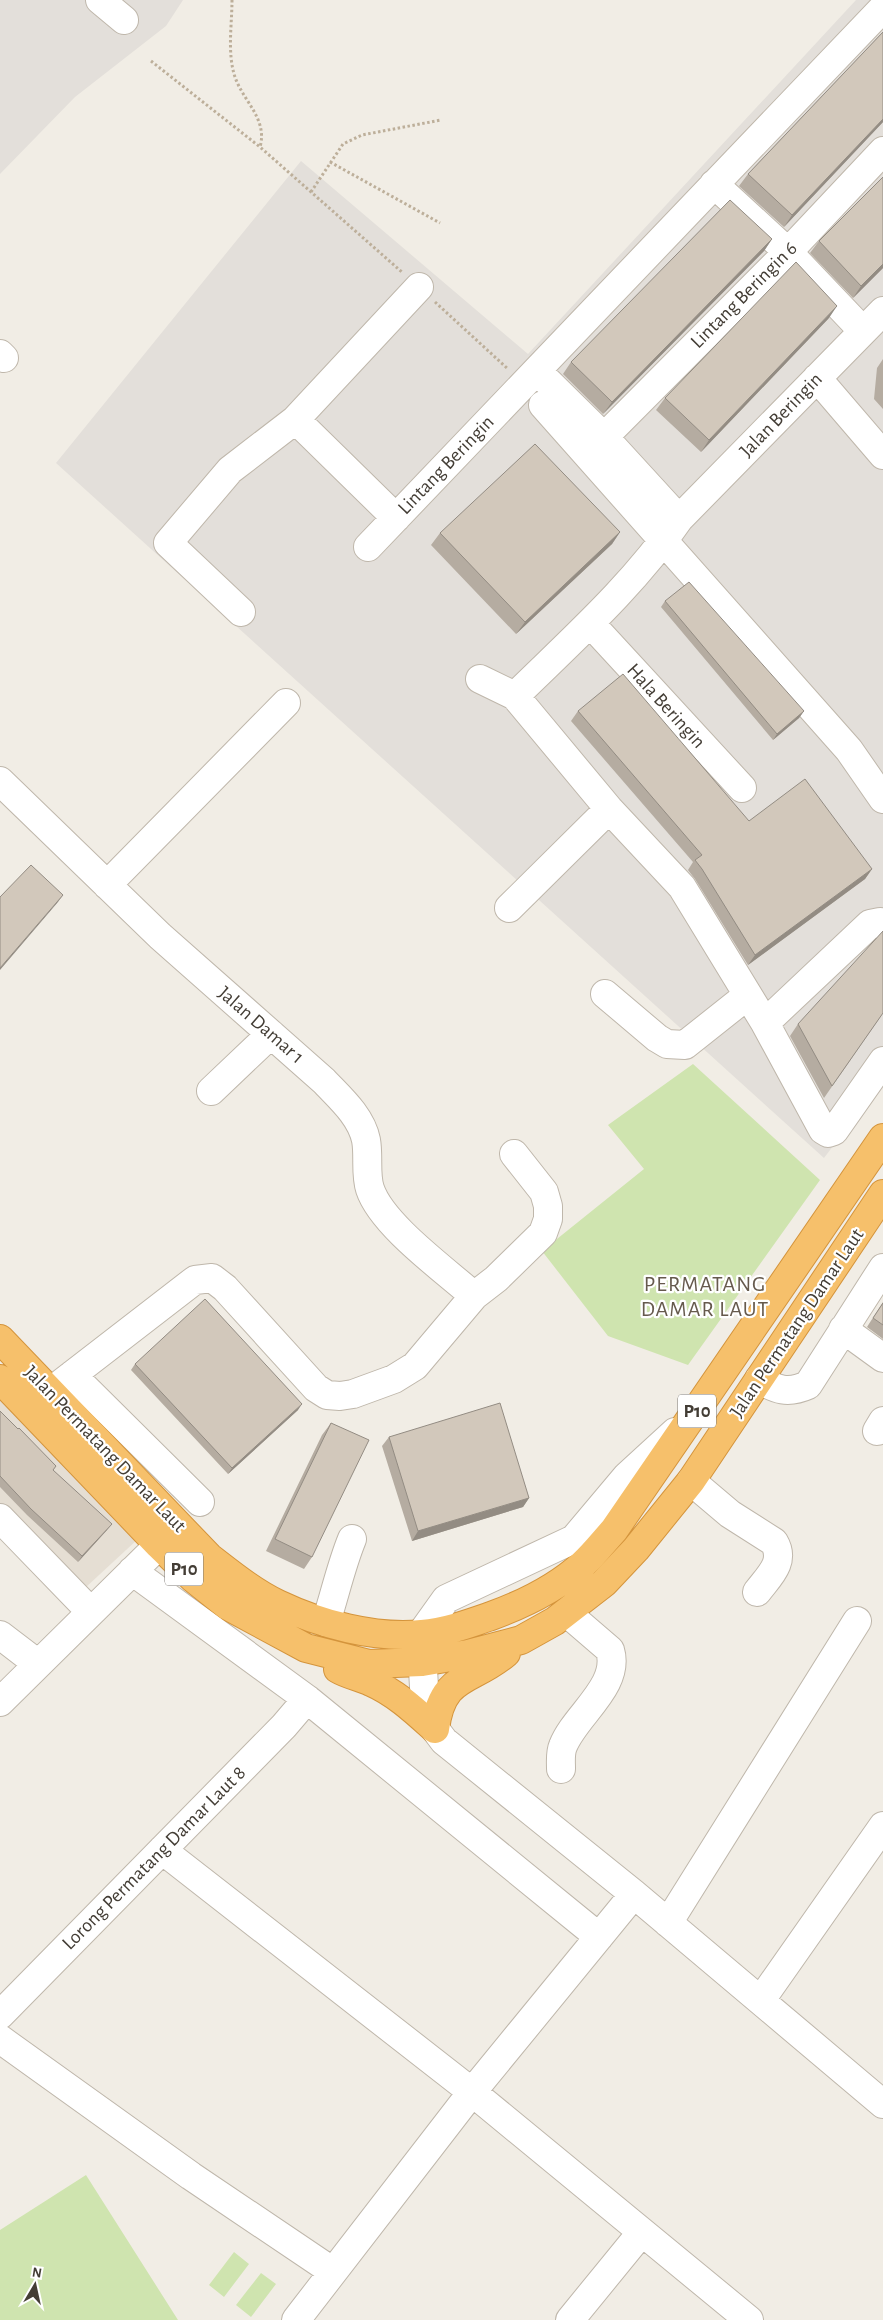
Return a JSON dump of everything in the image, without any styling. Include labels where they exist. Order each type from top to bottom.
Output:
[{"type":"highway","name":"Jalan Permatang Damar Laut","points":[[0,1339],[209,1557],[242,1583],[278,1604],[326,1622],[374,1633],[421,1634],[460,1628],[508,1610],[549,1590],[583,1564],[614,1530],[883,1138]]},
{"type":"highway","name":"Jalan Permatang Damar Laut","points":[[0,1380],[159,1545],[193,1578],[228,1606],[306,1648],[370,1664],[422,1662],[468,1654],[521,1640],[567,1613],[604,1583],[636,1549],[691,1481],[883,1194]]},
{"type":"highway","points":[[435,1730],[438,1708],[445,1695],[471,1674],[499,1659],[521,1640]]},
{"type":"highway","points":[[306,1648],[341,1671],[391,1692],[435,1730]]},
{"type":"street","points":[[100,0],[124,20]]},
{"type":"street","name":"Lintang Beringin","points":[[368,547],[883,8]]},
{"type":"street","name":"Lintang Beringin 6","points":[[604,437],[788,252],[883,151]]},
{"type":"street","points":[[714,184],[788,252],[863,331]]},
{"type":"street","points":[[241,612],[168,543],[230,470],[296,420],[419,287]]},
{"type":"street","name":"Jalan Beringin","points":[[514,696],[590,623],[664,542],[679,519],[883,311]]},
{"type":"street","points":[[530,377],[604,437],[679,519]]},
{"type":"street","points":[[818,378],[883,455]]},
{"type":"street","points":[[543,404],[849,750],[883,799]]},
{"type":"street","points":[[296,420],[396,518]]},
{"type":"street","name":"Hala Beringin","points":[[590,623],[742,788]]},
{"type":"street","points":[[480,679],[514,696],[609,810],[682,887],[765,1023],[823,1130],[828,1133],[834,1132],[883,1061]]},
{"type":"street","points":[[107,885],[286,703]]},
{"type":"street","name":"Jalan Damar 1","points":[[0,781],[160,936],[324,1081],[347,1106],[360,1124],[366,1140],[370,1189],[378,1205],[398,1229],[474,1296]]},
{"type":"street","points":[[509,908],[609,810]]},
{"type":"street","points":[[765,1023],[870,924],[880,922],[883,926]]},
{"type":"street","points":[[605,994],[657,1038],[667,1044],[685,1045],[748,995]]},
{"type":"street","points":[[211,1091],[271,1034]]},
{"type":"street","points":[[50,1392],[195,1280],[212,1278],[224,1288],[316,1388],[327,1395],[353,1394],[394,1380],[415,1366],[474,1296],[496,1279],[543,1233],[548,1219],[548,1206],[544,1192],[514,1154]]},
{"type":"street","points":[[759,1379],[774,1389],[786,1391],[808,1386],[883,1268]]},
{"type":"street","points":[[843,1329],[883,1358]]},
{"type":"street","points":[[72,1375],[200,1502]]},
{"type":"street","points":[[694,1415],[627,1476],[574,1539],[446,1599],[421,1634],[427,1708],[435,1730],[444,1741],[634,1894],[883,2104]]},
{"type":"street","points":[[691,1481],[730,1514],[774,1542],[778,1549],[779,1558],[776,1566],[757,1592]]},
{"type":"street","points":[[0,1518],[91,1612]]},
{"type":"street","points":[[326,1622],[338,1586],[341,1568],[352,1539]]},
{"type":"street","points":[[0,1702],[159,1545]]},
{"type":"street","points":[[132,1571],[308,1699],[599,1936]]},
{"type":"street","points":[[560,1769],[564,1744],[604,1686],[612,1668],[613,1658],[610,1650],[567,1613]]},
{"type":"street","points":[[668,1923],[857,1621]]},
{"type":"street","points":[[0,1635],[38,1664]]},
{"type":"street","name":"Lorong Permatang Damar Laut 8","points":[[0,2015],[284,1726],[308,1699]]},
{"type":"street","points":[[762,2000],[883,1826]]},
{"type":"street","points":[[162,1850],[472,2092],[749,2320]]},
{"type":"street","points":[[296,2320],[472,2092],[634,1894]]},
{"type":"street","points":[[0,2039],[191,2176],[332,2271]]},
{"type":"street","points":[[570,2320],[642,2233]]},
{"type":"path","points":[[232,0],[231,59],[235,78],[263,129],[260,146]]},
{"type":"path","points":[[151,60],[260,146],[419,287],[530,377]]},
{"type":"path","points":[[311,192],[343,144],[362,135],[440,120]]},
{"type":"path","points":[[330,162],[440,223]]},
{"type":"shaded area","points":[[0,0],[183,0],[166,26],[75,97],[0,174]]},
{"type":"shaded area","points":[[856,0],[883,0],[883,1080],[824,1158],[56,463],[301,161],[528,354]]},
{"type":"shaded area","points":[[0,1400],[139,1538],[72,1600],[0,1528]]},
{"type":"green space","points":[[693,1064],[820,1180],[688,1365],[608,1336],[542,1251],[644,1169],[608,1125]]},
{"type":"green space","points":[[86,2175],[178,2320],[0,2320],[0,2230]]},
{"type":"green space","points":[[234,2252],[249,2264],[224,2297],[209,2285]]},
{"type":"green space","points":[[261,2273],[276,2284],[251,2317],[236,2305]]},
{"type":"building","points":[[883,32],[883,119],[792,215],[748,174]]},
{"type":"building","points":[[883,177],[883,264],[861,286],[819,241]]},
{"type":"building","points":[[730,200],[772,239],[612,402],[571,362]]},
{"type":"building","points":[[796,262],[837,306],[709,440],[665,398]]},
{"type":"building","points":[[535,444],[620,532],[525,622],[440,533]]},
{"type":"building","points":[[689,582],[804,711],[777,734],[665,601]]},
{"type":"building","points":[[623,674],[749,821],[805,779],[872,869],[755,955],[695,860],[702,855],[578,711]]},
{"type":"building","points":[[31,865],[63,895],[0,968],[0,897]]},
{"type":"building","points":[[883,931],[883,1013],[832,1086],[798,1024]]},
{"type":"building","points":[[205,1299],[302,1404],[232,1468],[135,1364]]},
{"type":"building","points":[[883,1303],[883,1325],[873,1318]]},
{"type":"building","points":[[500,1403],[529,1498],[418,1531],[389,1437]]},
{"type":"building","points":[[0,1411],[56,1466],[53,1470],[112,1524],[82,1556],[31,1509],[0,1476]]},
{"type":"building","points":[[331,1423],[369,1440],[312,1557],[275,1539]]},
{"type":"district","name":"PERMATANG DAMAR LAUT","points":[[705,1296]]}]
